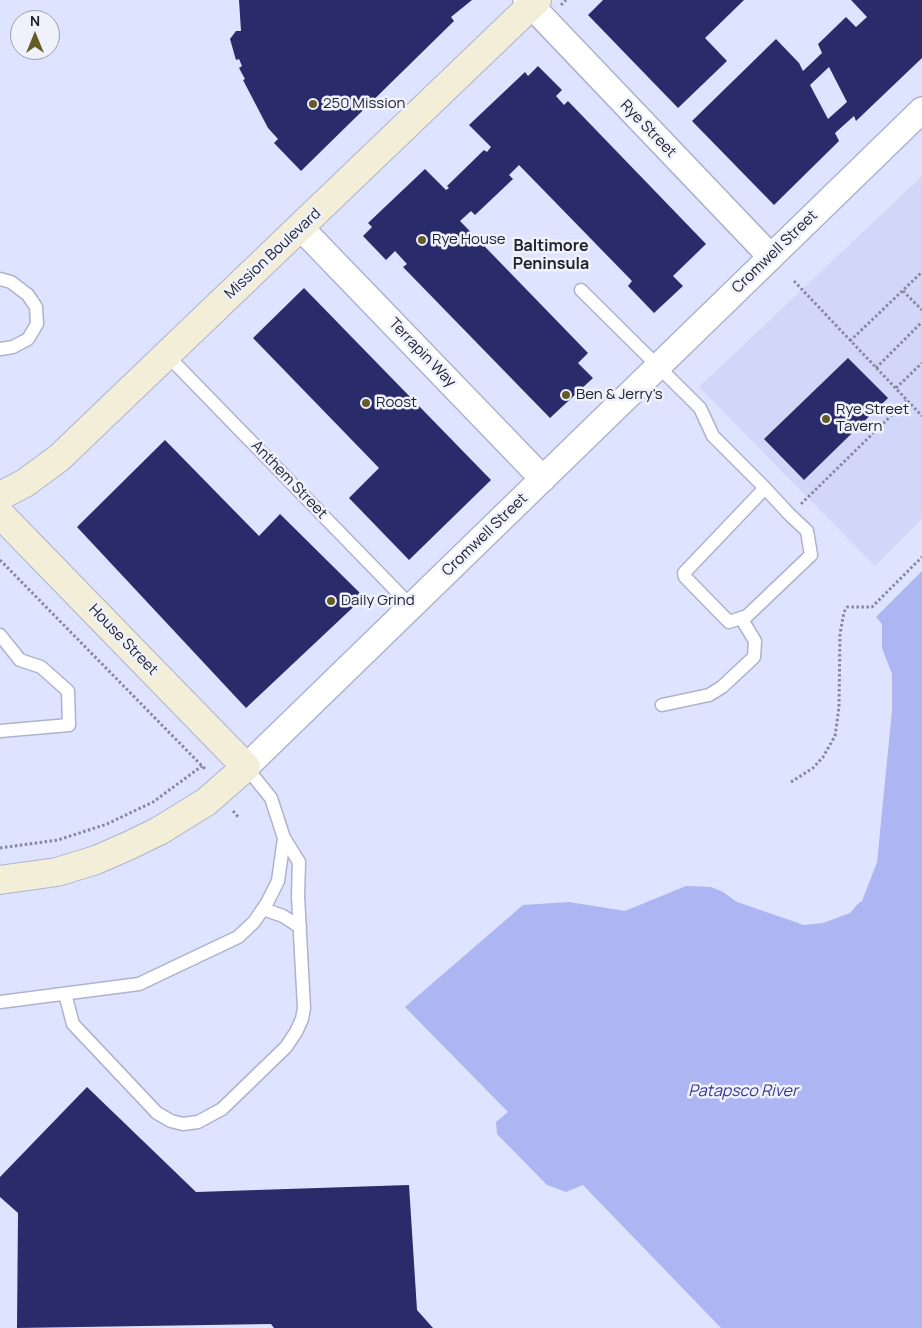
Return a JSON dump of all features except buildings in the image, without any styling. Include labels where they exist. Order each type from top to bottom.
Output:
[{"type":"street","name":"Mission Boulevard","points":[[0,496],[25,483],[60,458],[166,354],[301,228],[531,2]]},
{"type":"street","name":"Rye Street","points":[[531,2],[770,256]]},
{"type":"street","name":"Cromwell Street","points":[[0,880],[58,872],[96,860],[159,831],[206,802],[246,767],[922,110]]},
{"type":"street","name":"Terrapin Way","points":[[301,228],[543,478]]},
{"type":"street","name":"House Street","points":[[0,514],[246,767]]},
{"type":"lane","points":[[0,279],[11,282],[28,295],[36,307],[37,324],[28,339],[13,347],[0,349]]},
{"type":"lane","points":[[581,290],[700,408],[713,436],[807,530],[811,555],[747,616],[729,622],[685,577],[684,573],[764,488]]},
{"type":"lane","name":"Anthem Street","points":[[166,354],[411,606]]},
{"type":"lane","points":[[662,704],[709,695],[722,687],[754,657],[755,641],[741,618]]},
{"type":"lane","points":[[0,635],[20,660],[41,667],[68,691],[70,725],[0,731]]},
{"type":"lane","points":[[65,994],[73,1024],[157,1113],[171,1121],[183,1124],[198,1122],[222,1109],[286,1047],[296,1032],[304,1008],[299,862],[284,838],[271,798],[246,767]]},
{"type":"lane","points":[[0,1002],[140,984],[238,937],[254,922],[278,881],[284,838]]},
{"type":"lane","points":[[263,909],[283,916],[300,927]]},
{"type":"path","points":[[850,341],[922,272]]},
{"type":"path","points":[[794,281],[922,416]]},
{"type":"path","points":[[903,291],[922,310]]},
{"type":"path","points":[[876,368],[922,322]]},
{"type":"path","points":[[896,388],[922,363]]},
{"type":"path","points":[[789,514],[907,400]]},
{"type":"path","points":[[791,782],[813,768],[823,757],[835,736],[839,707],[840,634],[844,612],[847,608],[872,608],[922,557]]},
{"type":"path","points":[[0,560],[202,766],[154,802],[107,824],[58,840],[0,848]]},
{"type":"shaded area","points":[[922,176],[922,519],[875,566],[699,387]]},
{"type":"water","name":"Patapsco River","points":[[922,571],[922,1328],[721,1328],[583,1185],[566,1192],[547,1185],[497,1134],[496,1122],[508,1112],[405,1007],[523,905],[569,902],[625,911],[686,886],[711,887],[804,925],[843,914],[862,901],[877,862],[892,711],[892,674],[882,648],[882,624],[876,617]]},
{"type":"pier","points":[[879,814],[881,814],[877,862],[862,899],[850,913],[823,923],[804,925],[737,902],[716,887],[684,884],[712,884],[743,896],[772,903],[805,922],[842,912],[859,900],[875,861]]},
{"type":"place","name":"250 Mission","points":[[313,104]]},
{"type":"place","name":"Rye House","points":[[422,240]]},
{"type":"place","name":"Ben & Jerry's","points":[[566,395]]},
{"type":"place","name":"Roost","points":[[366,403]]},
{"type":"place","name":"Rye Street Tavern","points":[[826,419]]},
{"type":"place","name":"Daily Grind","points":[[331,601]]},
{"type":"district","name":"Baltimore Peninsula","points":[[551,256]]}]
